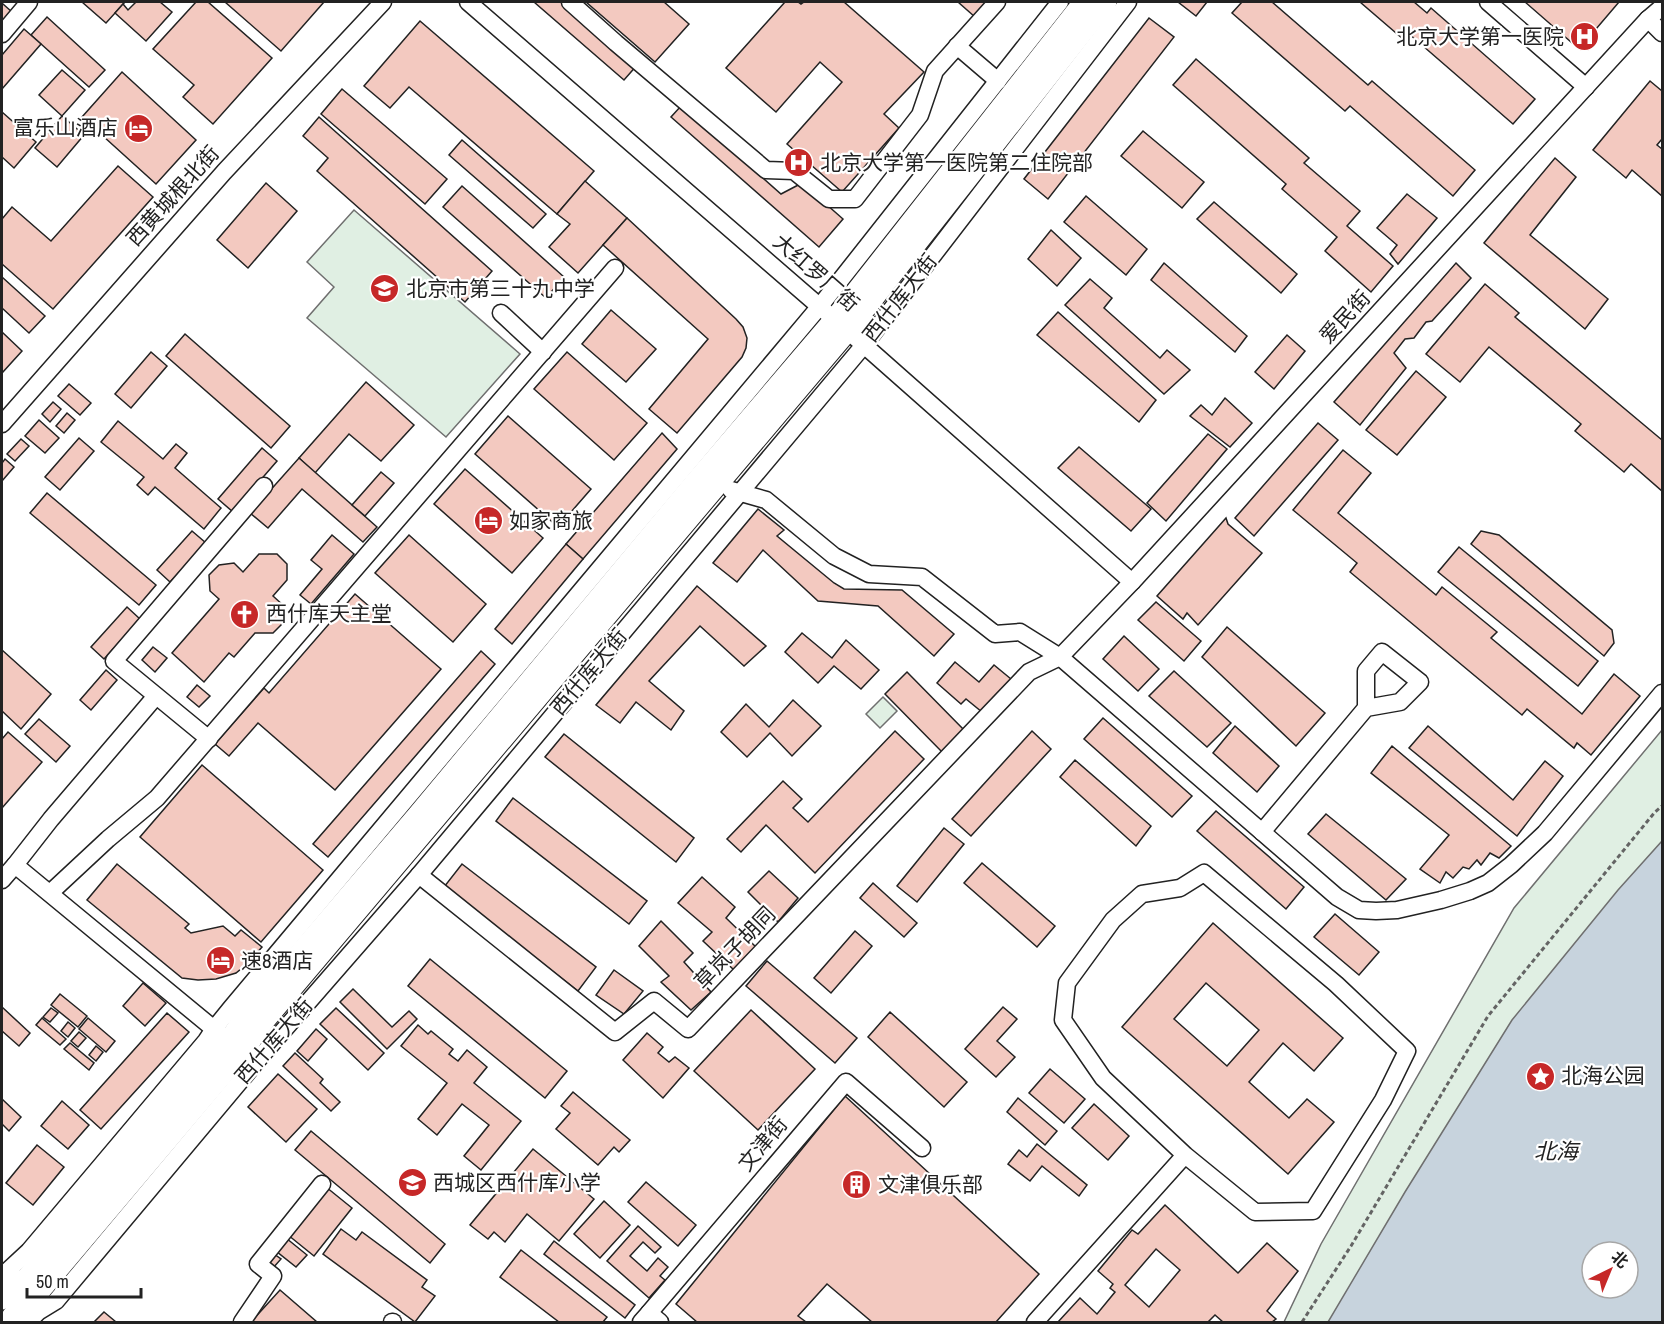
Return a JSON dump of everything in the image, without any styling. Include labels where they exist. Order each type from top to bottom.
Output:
[{"type":"main road","name":"西什库大街","points":[[17,1304],[41,1289],[249,1043],[257,1029],[717,485],[834,319],[1084,2]]},
{"type":"main road","name":"西什库大街","points":[[17,1304],[27,1278],[221,1035],[244,1019],[834,319],[1106,2]]},
{"type":"street","points":[[2,34],[29,2]]},
{"type":"street","name":"西黄城根北街","points":[[2,424],[224,172],[383,2]]},
{"type":"street","name":"大红罗厂街","points":[[468,2],[864,345],[1132,582]]},
{"type":"street","points":[[570,2],[766,170],[794,171],[829,199],[855,199],[920,115],[935,70],[997,2]]},
{"type":"street","name":"西什库大街","points":[[834,319],[998,81],[1060,2]]},
{"type":"street","name":"西什库大街","points":[[17,1304],[56,1301],[864,345],[1128,2]]},
{"type":"street","points":[[1488,2],[1586,87]]},
{"type":"street","name":"爱民街","points":[[1060,657],[1132,582],[1648,19],[1662,7]]},
{"type":"street","points":[[1648,19],[1662,33]]},
{"type":"street","points":[[957,46],[998,81]]},
{"type":"street","points":[[50,893],[108,839],[157,798],[615,268]]},
{"type":"street","points":[[501,312],[543,352]]},
{"type":"street","points":[[717,485],[766,500],[834,556],[869,574],[922,577],[995,634],[1020,632],[1060,657],[1337,897],[1359,910],[1397,910],[1440,900],[1488,883],[1545,833],[1662,693]]},
{"type":"street","points":[[209,739],[114,661],[264,486]]},
{"type":"street","name":"草岚子胡同","points":[[419,874],[615,1032],[654,1001],[688,1029],[1029,672],[1060,657]]},
{"type":"street","points":[[2,880],[156,696]]},
{"type":"street","points":[[1262,832],[1366,708]]},
{"type":"street","points":[[15,865],[221,1035]]},
{"type":"street","points":[[1204,873],[1336,984],[1407,1051],[1383,1100],[1313,1211],[1255,1212],[1185,1155],[1103,1078],[1063,1020],[1067,983],[1113,920],[1142,894],[1180,888],[1204,873]]},
{"type":"street","name":"文津街","points":[[650,1319],[846,1082],[922,1148]]},
{"type":"street","points":[[1035,1323],[1185,1155]]},
{"type":"street","points":[[242,1323],[273,1276],[258,1264],[322,1184]]},
{"type":"path","points":[[1302,1323],[1351,1246],[1488,1016],[1662,806]]},
{"type":"green space","points":[[354,210],[520,354],[446,437],[307,318],[334,287],[307,262]]},
{"type":"green space","points":[[883,697],[897,711],[880,728],[866,714]]},
{"type":"green space","name":"北海","points":[[1662,730],[1662,1322],[1284,1322],[1321,1244],[1514,908]]},
{"type":"water","name":"北海","points":[[1662,841],[1662,1322],[1328,1322],[1405,1192],[1512,1020],[1618,890]]},
{"type":"building","points":[[82,2],[125,2],[106,23]]},
{"type":"building","points":[[136,2],[160,2],[172,12],[146,41],[115,13],[123,4],[128,10]]},
{"type":"building","points":[[196,2],[208,2],[272,58],[213,124],[183,97],[194,85],[153,49]]},
{"type":"building","points":[[225,2],[324,2],[281,51]]},
{"type":"building","points":[[534,2],[566,2],[638,64],[624,80]]},
{"type":"building","points":[[586,2],[664,2],[689,24],[655,62]]},
{"type":"building","points":[[785,2],[801,4],[804,2],[844,2],[924,72],[884,114],[899,128],[842,192],[787,144],[842,82],[820,62],[776,112],[726,68]]},
{"type":"building","points":[[958,2],[988,2],[975,17]]},
{"type":"building","points":[[1178,2],[1207,2],[1196,16]]},
{"type":"building","points":[[1242,2],[1272,2],[1368,85],[1372,81],[1475,170],[1453,196],[1350,106],[1345,111],[1232,13]]},
{"type":"building","points":[[1360,2],[1414,2],[1427,13],[1431,8],[1535,99],[1513,124],[1408,33],[1403,39]]},
{"type":"building","points":[[1525,2],[1619,2],[1579,49]]},
{"type":"building","points":[[2,5],[12,12],[2,24]]},
{"type":"building","points":[[47,17],[105,70],[89,87],[31,35]]},
{"type":"building","points":[[1149,18],[1174,37],[1048,199],[1024,179]]},
{"type":"building","points":[[420,21],[594,171],[557,214],[409,87],[390,108],[364,86]]},
{"type":"building","points":[[24,29],[41,44],[2,89],[2,55]]},
{"type":"building","points":[[1196,59],[1309,158],[1304,163],[1360,211],[1347,226],[1393,266],[1371,292],[1325,251],[1337,237],[1282,189],[1286,184],[1173,85]]},
{"type":"building","points":[[62,70],[85,90],[62,116],[39,95]]},
{"type":"building","name":"富乐山酒店","points":[[122,72],[196,140],[156,184],[82,117]]},
{"type":"building","points":[[1650,81],[1662,91],[1662,139],[1657,145],[1662,149],[1662,196],[1632,170],[1626,178],[1593,150]]},
{"type":"building","points":[[342,89],[447,179],[425,204],[321,114]]},
{"type":"building","points":[[681,106],[781,194],[802,183],[843,219],[819,247],[671,117]]},
{"type":"building","points":[[2,112],[36,142],[14,168],[2,157]]},
{"type":"building","points":[[62,116],[84,135],[57,167],[35,148]]},
{"type":"building","points":[[319,117],[492,271],[465,302],[317,171],[328,158],[303,136]]},
{"type":"building","points":[[1143,131],[1204,182],[1182,208],[1121,156]]},
{"type":"building","points":[[462,140],[546,214],[533,228],[449,155]]},
{"type":"building","points":[[1555,158],[1576,177],[1530,235],[1608,299],[1585,329],[1484,243]]},
{"type":"building","points":[[118,166],[153,197],[53,309],[2,264],[2,219],[12,207],[51,241]]},
{"type":"building","points":[[585,181],[627,218],[578,273],[549,247],[570,224],[557,214]]},
{"type":"building","points":[[266,183],[297,211],[248,268],[217,240]]},
{"type":"building","points":[[462,186],[564,277],[546,298],[443,207]]},
{"type":"building","points":[[1407,194],[1437,218],[1398,264],[1390,254],[1397,245],[1377,228]]},
{"type":"building","points":[[1086,196],[1147,249],[1126,275],[1064,222]]},
{"type":"building","points":[[1214,202],[1297,274],[1281,293],[1197,219]]},
{"type":"building","points":[[627,218],[736,319],[743,327],[747,338],[742,357],[677,433],[649,409],[708,339],[603,245]]},
{"type":"building","points":[[1051,230],[1081,258],[1057,286],[1028,259]]},
{"type":"building","points":[[1164,263],[1247,336],[1235,352],[1151,280]]},
{"type":"building","points":[[1456,263],[1471,278],[1432,321],[1426,322],[1414,338],[1405,339],[1394,353],[1406,368],[1360,425],[1334,402]]},
{"type":"building","points":[[2,277],[45,316],[29,333],[2,308]]},
{"type":"building","points":[[1090,279],[1112,298],[1104,308],[1160,358],[1167,350],[1190,370],[1164,394],[1065,305]]},
{"type":"building","points":[[1485,284],[1519,313],[1515,317],[1662,440],[1662,491],[1631,464],[1624,472],[1575,431],[1581,424],[1489,347],[1460,382],[1426,354]]},
{"type":"building","points":[[611,310],[656,349],[626,382],[582,344]]},
{"type":"building","points":[[1058,312],[1156,400],[1139,422],[1037,335]]},
{"type":"building","points":[[2,332],[22,351],[2,373]]},
{"type":"building","points":[[185,334],[290,426],[271,448],[166,356]]},
{"type":"building","points":[[1287,335],[1305,351],[1274,389],[1255,372]]},
{"type":"building","points":[[151,352],[167,366],[131,408],[115,394]]},
{"type":"building","points":[[567,352],[647,423],[614,460],[534,389]]},
{"type":"building","points":[[1416,371],[1446,397],[1397,455],[1366,430]]},
{"type":"building","points":[[366,382],[414,425],[381,461],[349,434],[315,473],[299,458]]},
{"type":"building","points":[[69,384],[91,403],[80,415],[58,396]]},
{"type":"building","points":[[1225,398],[1252,423],[1230,447],[1190,416],[1201,405],[1212,415]]},
{"type":"building","points":[[53,402],[61,409],[50,422],[42,414]]},
{"type":"building","points":[[67,413],[75,420],[64,433],[56,426]]},
{"type":"building","points":[[508,416],[591,489],[558,527],[475,454]]},
{"type":"building","points":[[39,420],[59,438],[45,453],[25,436]]},
{"type":"building","points":[[118,421],[163,459],[176,444],[187,453],[175,468],[221,508],[204,529],[155,487],[148,495],[137,485],[144,477],[101,442]]},
{"type":"building","points":[[1318,423],[1338,440],[1254,536],[1235,518]]},
{"type":"building","points":[[662,433],[677,449],[583,559],[566,544]]},
{"type":"building","points":[[1208,434],[1227,449],[1166,521],[1147,503]]},
{"type":"building","points":[[79,438],[94,451],[60,490],[45,477]]},
{"type":"building","points":[[21,439],[29,446],[15,461],[7,454]]},
{"type":"building","points":[[1079,447],[1151,509],[1131,531],[1058,468]]},
{"type":"building","points":[[262,448],[277,461],[233,512],[218,499]]},
{"type":"building","points":[[1343,450],[1371,473],[1338,513],[1436,595],[1442,587],[1497,632],[1491,638],[1582,714],[1614,674],[1640,696],[1591,755],[1577,743],[1574,748],[1527,709],[1522,715],[1350,572],[1357,563],[1293,510]]},
{"type":"building","points":[[299,458],[377,527],[363,542],[302,489],[268,528],[250,513]]},
{"type":"building","points":[[5,459],[14,467],[2,481],[2,463]]},
{"type":"building","name":"如家商旅","points":[[465,469],[543,538],[512,573],[434,504]]},
{"type":"building","points":[[381,472],[394,483],[365,516],[352,505]]},
{"type":"building","points":[[47,493],[156,585],[139,605],[30,513]]},
{"type":"building","points":[[758,509],[784,530],[777,536],[834,583],[844,589],[902,590],[954,634],[934,656],[878,606],[818,601],[763,550],[737,582],[713,563]]},
{"type":"building","points":[[1226,518],[1228,524],[1262,553],[1198,625],[1187,613],[1183,619],[1157,596]]},
{"type":"building","points":[[192,531],[206,543],[170,582],[157,570]]},
{"type":"building","points":[[1481,531],[1499,535],[1612,630],[1614,643],[1604,656],[1471,544]]},
{"type":"building","points":[[332,535],[354,554],[311,604],[300,595],[322,569],[311,560]]},
{"type":"building","points":[[409,535],[486,604],[453,642],[375,573]]},
{"type":"building","points":[[566,544],[583,559],[512,644],[495,629]]},
{"type":"building","points":[[1459,547],[1598,661],[1578,686],[1438,572]]},
{"type":"building","name":"西什库天主堂","points":[[259,554],[277,554],[287,564],[287,580],[273,596],[284,606],[284,622],[273,633],[255,633],[234,657],[229,653],[204,682],[172,653],[219,599],[210,591],[209,575],[219,565],[234,563],[243,572]]},
{"type":"building","points":[[697,586],[766,646],[744,666],[700,626],[649,681],[684,711],[671,730],[636,702],[620,723],[596,705]]},
{"type":"building","points":[[355,594],[441,669],[335,790],[258,723],[229,756],[215,744],[264,688],[269,693]]},
{"type":"building","points":[[1156,602],[1201,641],[1184,661],[1138,620]]},
{"type":"building","points":[[127,607],[140,619],[104,659],[91,647]]},
{"type":"building","points":[[1227,627],[1325,713],[1296,746],[1202,657]]},
{"type":"building","points":[[802,633],[832,658],[846,640],[879,670],[861,689],[834,666],[818,683],[785,652]]},
{"type":"building","points":[[1124,636],[1159,669],[1138,691],[1103,659]]},
{"type":"building","points":[[153,647],[167,658],[155,672],[142,660]]},
{"type":"building","points":[[2,650],[51,694],[21,729],[2,711]]},
{"type":"building","points":[[481,651],[495,664],[328,857],[313,844]]},
{"type":"building","points":[[955,662],[979,682],[994,665],[1011,679],[982,712],[966,699],[961,704],[937,683]]},
{"type":"building","points":[[106,670],[117,680],[91,710],[80,700]]},
{"type":"building","points":[[1174,671],[1231,723],[1207,747],[1149,696]]},
{"type":"building","points":[[907,672],[965,731],[943,753],[885,694]]},
{"type":"building","points":[[197,685],[210,696],[199,707],[187,697]]},
{"type":"building","points":[[793,700],[821,726],[792,756],[770,733],[747,757],[721,732],[746,704],[769,727]]},
{"type":"building","points":[[1103,718],[1192,796],[1172,817],[1084,739]]},
{"type":"building","points":[[39,719],[70,746],[56,762],[25,734]]},
{"type":"building","points":[[1235,726],[1279,766],[1257,792],[1213,753]]},
{"type":"building","points":[[1428,726],[1513,800],[1545,761],[1563,776],[1517,836],[1409,748]]},
{"type":"building","points":[[895,731],[924,759],[815,873],[766,825],[741,852],[727,839],[783,781],[802,799],[793,808],[808,822]]},
{"type":"building","points":[[1032,731],[1051,749],[971,836],[952,819]]},
{"type":"building","points":[[8,732],[42,762],[2,808],[2,739]]},
{"type":"building","points":[[564,734],[694,838],[676,862],[545,757]]},
{"type":"building","points":[[1392,746],[1511,846],[1499,858],[1490,853],[1481,865],[1477,860],[1469,869],[1463,867],[1453,878],[1446,872],[1440,883],[1420,869],[1449,835],[1371,773]]},
{"type":"building","points":[[1075,760],[1151,826],[1136,846],[1060,777]]},
{"type":"building","points":[[202,765],[323,870],[261,942],[140,837]]},
{"type":"building","points":[[513,798],[647,901],[629,924],[496,821]]},
{"type":"building","points":[[1216,811],[1304,887],[1286,909],[1197,831]]},
{"type":"building","points":[[1326,814],[1406,879],[1386,900],[1308,834]]},
{"type":"building","points":[[944,828],[964,844],[917,902],[897,886]]},
{"type":"building","points":[[982,863],[1055,926],[1037,947],[964,883]]},
{"type":"building","points":[[117,864],[189,924],[185,928],[191,933],[223,926],[235,936],[241,930],[262,947],[236,973],[216,979],[182,978],[87,900]]},
{"type":"building","points":[[462,864],[596,967],[578,991],[444,887]]},
{"type":"building","points":[[769,871],[798,898],[778,922],[748,892]]},
{"type":"building","points":[[702,877],[735,907],[726,918],[757,948],[734,970],[703,941],[712,932],[678,903]]},
{"type":"building","points":[[873,883],[917,923],[904,937],[860,898]]},
{"type":"building","points":[[1335,914],[1379,952],[1359,975],[1314,937]]},
{"type":"building","points":[[661,921],[693,953],[684,962],[711,992],[691,1010],[661,982],[669,976],[639,946]]},
{"type":"building","points":[[1213,923],[1343,1038],[1314,1071],[1283,1043],[1249,1082],[1289,1118],[1307,1099],[1334,1122],[1288,1174],[1122,1027]],"holes":[[[1206,983],[1259,1030],[1227,1066],[1174,1019]]]},
{"type":"building","points":[[855,931],[872,946],[831,993],[814,978]]},
{"type":"building","points":[[430,959],[567,1071],[545,1098],[408,986]]},
{"type":"building","points":[[767,961],[857,1038],[835,1063],[746,986]]},
{"type":"building","points":[[614,970],[643,991],[624,1014],[596,995]]},
{"type":"building","points":[[143,983],[166,1003],[145,1026],[123,1006]]},
{"type":"building","points":[[353,989],[392,1027],[409,1011],[417,1019],[387,1049],[340,1002]]},
{"type":"building","points":[[60,994],[87,1016],[78,1027],[51,1005]]},
{"type":"building","points":[[2,1007],[30,1033],[19,1046],[2,1031]]},
{"type":"building","points":[[1003,1007],[1017,1019],[997,1041],[1015,1057],[996,1077],[965,1049]]},
{"type":"building","points":[[51,1008],[58,1013],[50,1022],[43,1017]]},
{"type":"building","points":[[336,1008],[384,1053],[368,1070],[320,1024]]},
{"type":"building","points":[[751,1010],[815,1069],[758,1130],[694,1071]]},
{"type":"building","points":[[890,1012],[967,1082],[944,1107],[868,1037]]},
{"type":"building","points":[[167,1013],[189,1032],[101,1129],[80,1110]]},
{"type":"building","points":[[42,1018],[66,1039],[60,1045],[36,1025]]},
{"type":"building","points":[[88,1018],[115,1041],[106,1052],[79,1029]]},
{"type":"building","points":[[68,1022],[75,1028],[68,1037],[61,1031]]},
{"type":"building","points":[[418,1025],[428,1034],[431,1031],[453,1049],[449,1054],[458,1061],[467,1050],[487,1067],[474,1083],[521,1121],[481,1170],[464,1156],[489,1125],[462,1104],[437,1135],[418,1119],[447,1083],[401,1046]]},
{"type":"building","points":[[316,1029],[327,1039],[308,1061],[297,1051]]},
{"type":"building","points":[[79,1032],[86,1038],[78,1047],[71,1041]]},
{"type":"building","points":[[647,1033],[663,1047],[658,1053],[669,1062],[675,1057],[689,1068],[663,1098],[623,1060]]},
{"type":"building","points":[[70,1043],[94,1063],[89,1070],[64,1049]]},
{"type":"building","points":[[96,1046],[103,1052],[96,1061],[89,1055]]},
{"type":"building","points":[[295,1053],[323,1079],[320,1083],[340,1102],[331,1111],[283,1066]]},
{"type":"building","points":[[1050,1069],[1085,1099],[1064,1123],[1029,1093]]},
{"type":"building","points":[[278,1074],[317,1109],[286,1142],[248,1107]]},
{"type":"building","points":[[573,1092],[630,1140],[619,1152],[614,1147],[598,1165],[556,1129],[570,1113],[561,1106]]},
{"type":"building","name":"文津俱乐部","points":[[845,1096],[1039,1274],[996,1322],[872,1322],[827,1284],[798,1316],[806,1322],[697,1322],[676,1304]]},
{"type":"building","points":[[1018,1098],[1057,1131],[1045,1145],[1007,1112]]},
{"type":"building","points":[[2,1099],[21,1117],[9,1131],[2,1124]]},
{"type":"building","points":[[62,1101],[89,1125],[68,1149],[41,1126]]},
{"type":"building","points":[[1094,1104],[1129,1136],[1108,1160],[1072,1128]]},
{"type":"building","points":[[311,1131],[445,1244],[430,1263],[295,1150]]},
{"type":"building","points":[[1037,1144],[1087,1185],[1079,1196],[1042,1166],[1030,1181],[1008,1164],[1019,1150],[1027,1157]]},
{"type":"building","points":[[37,1145],[64,1167],[33,1205],[6,1183]]},
{"type":"building","points":[[533,1149],[594,1199],[559,1241],[527,1214],[505,1242],[494,1232],[488,1239],[470,1225]]},
{"type":"building","points":[[646,1182],[696,1225],[678,1246],[628,1202]]},
{"type":"building","points":[[326,1187],[352,1208],[314,1256],[288,1235]]},
{"type":"building","points":[[604,1201],[630,1225],[600,1258],[574,1234]]},
{"type":"building","points":[[1165,1205],[1238,1273],[1267,1243],[1298,1271],[1267,1311],[1276,1319],[1272,1322],[1223,1322],[1215,1315],[1208,1322],[1058,1322],[1080,1298],[1097,1314],[1115,1292],[1110,1288],[1113,1284],[1098,1271],[1132,1230],[1138,1234]],"holes":[[[1156,1249],[1180,1270],[1149,1307],[1125,1285]]]},
{"type":"building","points":[[638,1226],[661,1247],[655,1253],[643,1242],[630,1256],[647,1271],[658,1258],[668,1267],[660,1276],[665,1280],[649,1298],[607,1261]]},
{"type":"building","points":[[341,1229],[356,1240],[362,1232],[427,1280],[422,1287],[435,1296],[415,1322],[323,1254]]},
{"type":"building","points":[[286,1238],[307,1255],[296,1267],[276,1251]]},
{"type":"building","points":[[554,1241],[635,1305],[625,1318],[544,1254]]},
{"type":"building","points":[[521,1250],[607,1317],[603,1322],[559,1322],[500,1277]]},
{"type":"building","points":[[274,1254],[281,1259],[273,1268],[267,1263]]},
{"type":"building","points":[[280,1290],[317,1322],[251,1322]]},
{"type":"building","points":[[104,1312],[116,1322],[94,1322]]},
{"type":"place","name":"北京大学第一医院","points":[[1585,37]]},
{"type":"place","name":"富乐山酒店","points":[[139,128]]},
{"type":"place","name":"北京大学第一医院第二住院部","points":[[799,163]]},
{"type":"place","name":"北京市第三十九中学","points":[[385,289]]},
{"type":"place","name":"如家商旅","points":[[488,521]]},
{"type":"place","name":"西什库天主堂","points":[[245,614]]},
{"type":"place","name":"速8酒店","points":[[220,961]]},
{"type":"place","name":"北海公园","points":[[1540,1076]]},
{"type":"place","name":"西城区西什库小学","points":[[412,1183]]},
{"type":"place","name":"文津俱乐部","points":[[857,1185]]}]
